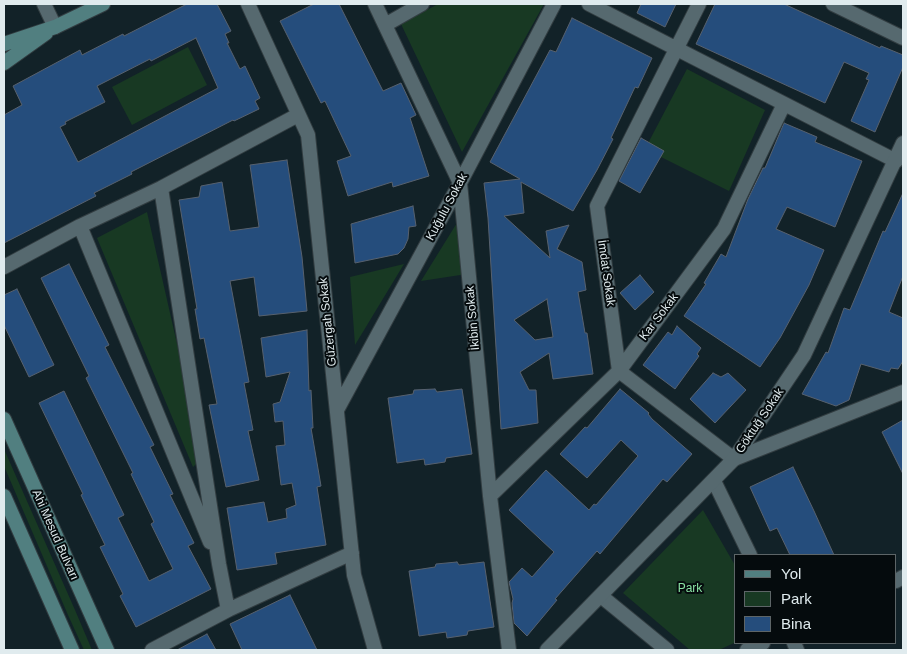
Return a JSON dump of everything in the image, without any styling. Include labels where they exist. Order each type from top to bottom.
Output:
[{"type":"main road","points":[[4,44],[55,27],[103,4]]},
{"type":"main road","points":[[4,63],[55,27]]},
{"type":"main road","name":"Ahi Mesud Bulvarı","points":[[4,419],[106,650]]},
{"type":"main road","points":[[4,496],[72,650]]},
{"type":"street","points":[[44,4],[55,27]]},
{"type":"street","name":"Güzergah Sokak","points":[[248,4],[308,135],[354,575],[375,650]]},
{"type":"street","name":"İkibin Sokak","points":[[375,4],[460,183],[490,496],[509,650]]},
{"type":"street","points":[[385,25],[422,4]]},
{"type":"street","name":"Kuğulu Sokak","points":[[337,410],[554,4]]},
{"type":"street","points":[[589,4],[896,161]]},
{"type":"street","name":"İmdat Sokak","points":[[619,370],[598,206],[699,4]]},
{"type":"street","points":[[833,4],[903,38]]},
{"type":"street","name":"Kar Sokak","points":[[490,496],[619,370],[724,229],[784,104]]},
{"type":"street","points":[[4,267],[80,226],[161,188],[298,115]]},
{"type":"street","name":"Göktuğ Sokak","points":[[547,650],[734,459],[804,355],[903,143]]},
{"type":"street","points":[[161,188],[219,564],[228,610]]},
{"type":"street","points":[[80,226],[219,564]]},
{"type":"street","points":[[619,370],[734,459],[903,392]]},
{"type":"street","points":[[714,481],[750,554]]},
{"type":"street","points":[[152,650],[228,610],[352,554]]},
{"type":"street","points":[[601,596],[667,650]]},
{"type":"street","points":[[747,650],[761,644]]},
{"type":"green space","points":[[438,4],[544,4],[462,152],[401,24]]},
{"type":"green space","points":[[188,47],[207,85],[132,125],[112,87]]},
{"type":"green space","points":[[687,69],[765,110],[729,191],[645,149]]},
{"type":"green space","points":[[147,212],[188,392],[199,461],[193,467],[97,238]]},
{"type":"green space","points":[[460,218],[467,274],[421,281]]},
{"type":"green space","points":[[404,264],[355,345],[350,277]]},
{"type":"green space","points":[[4,449],[92,650],[84,650],[68,615],[4,466]]},
{"type":"green space","name":"Park","points":[[703,510],[734,564],[734,643],[719,650],[690,650],[623,593]]},
{"type":"building","points":[[187,4],[217,4],[231,31],[225,34],[229,43],[227,43],[240,69],[245,66],[260,98],[255,101],[259,109],[233,120],[131,172],[132,174],[94,193],[96,196],[4,243],[4,115],[22,105],[13,86],[80,50],[82,55],[123,34],[124,36]],"holes":[[[196,38],[218,88],[78,162],[60,127],[66,124],[65,122],[105,102],[97,86]]]},
{"type":"building","points":[[314,4],[339,4],[383,91],[401,83],[416,115],[410,118],[429,176],[393,187],[392,182],[348,196],[337,161],[351,156],[325,101],[321,103],[280,21]]},
{"type":"building","points":[[641,4],[676,4],[665,27],[637,13]]},
{"type":"building","points":[[715,4],[784,4],[880,48],[881,46],[903,55],[903,67],[875,132],[851,121],[869,80],[866,79],[869,73],[844,62],[825,103],[696,44]]},
{"type":"building","points":[[572,18],[652,58],[638,88],[635,87],[611,138],[613,139],[597,170],[573,211],[521,182],[524,213],[504,216],[550,258],[546,231],[569,225],[557,249],[582,262],[586,290],[578,292],[593,374],[553,379],[549,353],[520,372],[529,390],[536,390],[538,423],[501,429],[488,218],[484,183],[520,179],[490,162],[550,50],[556,52]],"holes":[[[547,299],[553,337],[535,340],[514,320]]]},
{"type":"building","points":[[784,123],[817,137],[815,142],[862,161],[835,227],[787,207],[776,229],[824,250],[809,285],[780,338],[760,367],[684,316],[706,284],[704,283],[721,254],[726,257],[748,199],[763,168],[765,168]]},
{"type":"building","points":[[641,138],[664,151],[640,193],[619,181]]},
{"type":"building","points":[[287,160],[302,257],[307,311],[259,316],[254,277],[230,281],[249,382],[244,383],[253,430],[248,431],[259,480],[226,487],[209,405],[217,404],[204,338],[200,339],[195,309],[197,309],[179,200],[199,197],[201,186],[222,182],[230,231],[259,227],[250,165]]},
{"type":"building","points":[[903,193],[903,276],[889,312],[903,318],[903,361],[898,369],[891,368],[889,372],[861,364],[849,400],[836,406],[802,394],[826,352],[828,353],[844,308],[850,310],[883,231],[885,232]]},
{"type":"building","points":[[413,206],[416,226],[409,227],[408,239],[404,248],[398,254],[355,263],[351,224]]},
{"type":"building","points":[[69,264],[109,345],[105,347],[154,445],[150,447],[173,494],[170,495],[194,543],[188,546],[211,589],[136,627],[120,596],[123,594],[100,547],[105,545],[81,495],[83,494],[39,403],[64,391],[124,515],[118,518],[149,581],[173,569],[151,524],[154,522],[131,474],[133,473],[86,378],[89,376],[41,278]]},
{"type":"building","points":[[640,275],[654,292],[635,310],[620,293]]},
{"type":"building","points":[[17,289],[54,365],[29,377],[4,325],[4,295]]},
{"type":"building","points":[[677,326],[701,348],[697,354],[699,356],[675,389],[643,365],[668,332],[672,335]]},
{"type":"building","points":[[307,330],[309,391],[311,390],[313,428],[311,428],[321,486],[317,487],[326,545],[275,553],[277,564],[237,570],[227,508],[264,502],[268,522],[287,518],[286,509],[296,505],[292,483],[281,485],[276,446],[285,445],[283,421],[275,422],[273,404],[280,402],[290,372],[266,377],[261,338]]},
{"type":"building","points":[[713,373],[721,377],[728,373],[746,390],[715,423],[690,399]]},
{"type":"building","points":[[435,389],[437,392],[462,389],[472,454],[446,458],[445,462],[425,465],[424,459],[397,463],[388,398],[413,394],[414,390]]},
{"type":"building","points":[[620,389],[649,413],[652,419],[692,454],[667,482],[663,479],[600,554],[597,551],[555,599],[557,600],[527,636],[514,623],[513,599],[509,582],[522,568],[532,577],[554,552],[509,510],[546,470],[589,510],[594,504],[596,505],[638,456],[621,440],[587,478],[560,454],[585,427],[587,428]]},
{"type":"building","points":[[903,420],[903,474],[882,432]]},
{"type":"building","points":[[793,467],[834,554],[790,554],[777,528],[770,531],[750,487]]},
{"type":"building","points":[[457,562],[459,565],[484,562],[494,627],[468,631],[467,635],[447,638],[446,632],[419,636],[409,571],[435,567],[436,564]]},
{"type":"building","points":[[290,595],[317,650],[242,650],[230,624]]},
{"type":"building","points":[[207,634],[216,650],[177,650]]}]
